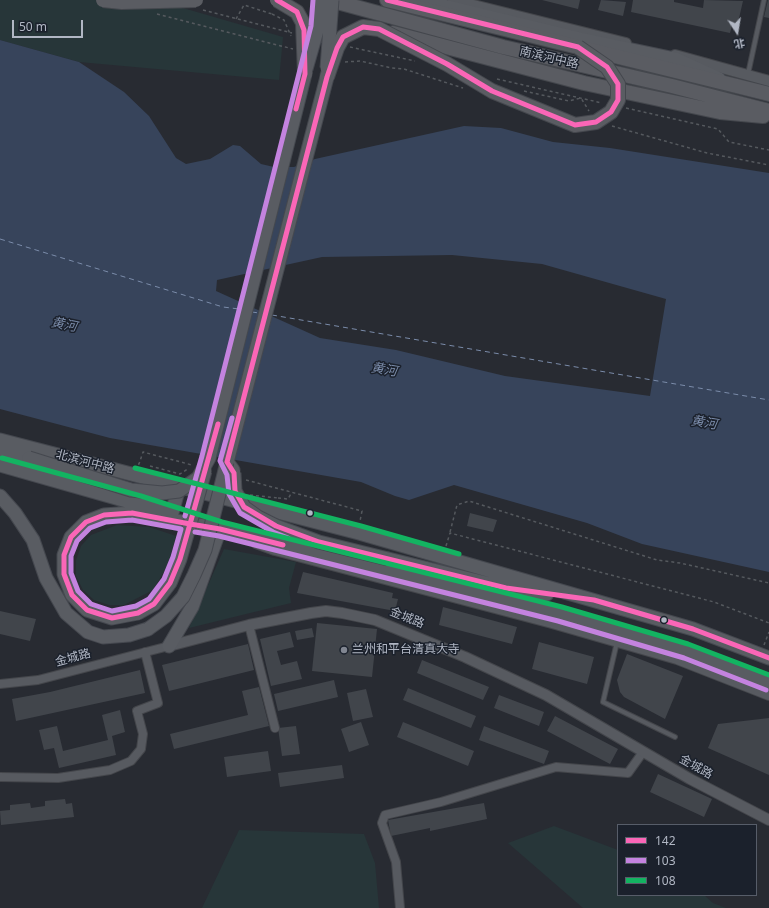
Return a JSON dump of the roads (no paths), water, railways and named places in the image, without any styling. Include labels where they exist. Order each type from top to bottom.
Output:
[{"type":"highway","points":[[103,0],[122,2],[196,0]]},
{"type":"highway","points":[[277,0],[297,12],[304,30],[305,74]]},
{"type":"highway","name":"南滨河中路","points":[[331,0],[504,48],[672,86],[769,110]]},
{"type":"highway","name":"南滨河中路","points":[[387,0],[579,43],[769,94]]},
{"type":"highway","points":[[327,77],[336,48],[343,36],[363,27],[379,29],[584,83],[720,112],[769,116]]},
{"type":"highway","points":[[379,29],[447,64],[492,92],[576,125],[596,122],[611,112],[618,100],[618,84],[607,67],[579,43]]},
{"type":"main road","points":[[320,0],[318,27],[209,458],[180,559],[170,583],[154,604],[138,613],[112,618],[87,610],[72,595],[64,574],[64,555],[71,537],[86,522],[104,515],[132,513],[220,530],[560,614],[686,651],[769,683]]},
{"type":"main road","points":[[0,496],[15,512],[33,540],[46,578],[66,613],[88,632],[102,637],[129,635],[148,629],[166,616],[183,597],[205,550],[327,77],[331,0]]},
{"type":"main road","points":[[419,0],[579,43]]},
{"type":"main road","name":"北滨河中路","points":[[0,440],[360,533],[693,629],[769,658]]},
{"type":"main road","points":[[0,450],[131,490],[162,494],[179,491],[198,478],[209,458]]},
{"type":"main road","points":[[227,462],[234,473],[235,491],[244,508],[276,526],[319,542],[506,588],[594,600]]},
{"type":"main road","points":[[0,465],[172,513],[220,530]]},
{"type":"main road","points":[[172,513],[179,486]]},
{"type":"main road","points":[[169,646],[192,607],[220,530]]},
{"type":"street","points":[[453,0],[707,62],[748,76],[769,81]]},
{"type":"street","points":[[220,530],[275,550],[552,623],[677,660],[769,695]]},
{"type":"street","name":"金城路","points":[[0,684],[38,680],[249,625],[294,616],[326,611],[359,616],[376,620],[458,654],[546,695],[690,779],[769,820]]},
{"type":"street","points":[[249,625],[275,728]]},
{"type":"street","points":[[0,778],[58,778],[110,770],[131,761],[141,749],[143,734],[137,711],[158,703],[145,652]]},
{"type":"street","points":[[400,908],[396,862],[382,823],[385,816],[441,802],[556,767],[628,773],[643,752]]},
{"type":"lane","points":[[748,76],[764,0]]},
{"type":"lane","points":[[617,642],[603,702],[675,737]]},
{"type":"water","name":"黄河","points":[[0,40],[79,62],[124,92],[149,116],[176,158],[186,164],[210,159],[233,145],[240,146],[261,164],[274,167],[294,167],[315,159],[464,126],[501,128],[553,142],[610,148],[769,173],[769,572],[642,544],[587,523],[454,485],[409,500],[361,482],[110,438],[0,409]],"holes":[[[452,255],[542,264],[666,299],[650,396],[505,376],[396,350],[320,338],[216,291],[217,280],[322,257]]]},
{"type":"place","name":"兰州和平台清真大寺","points":[[344,650]]}]
